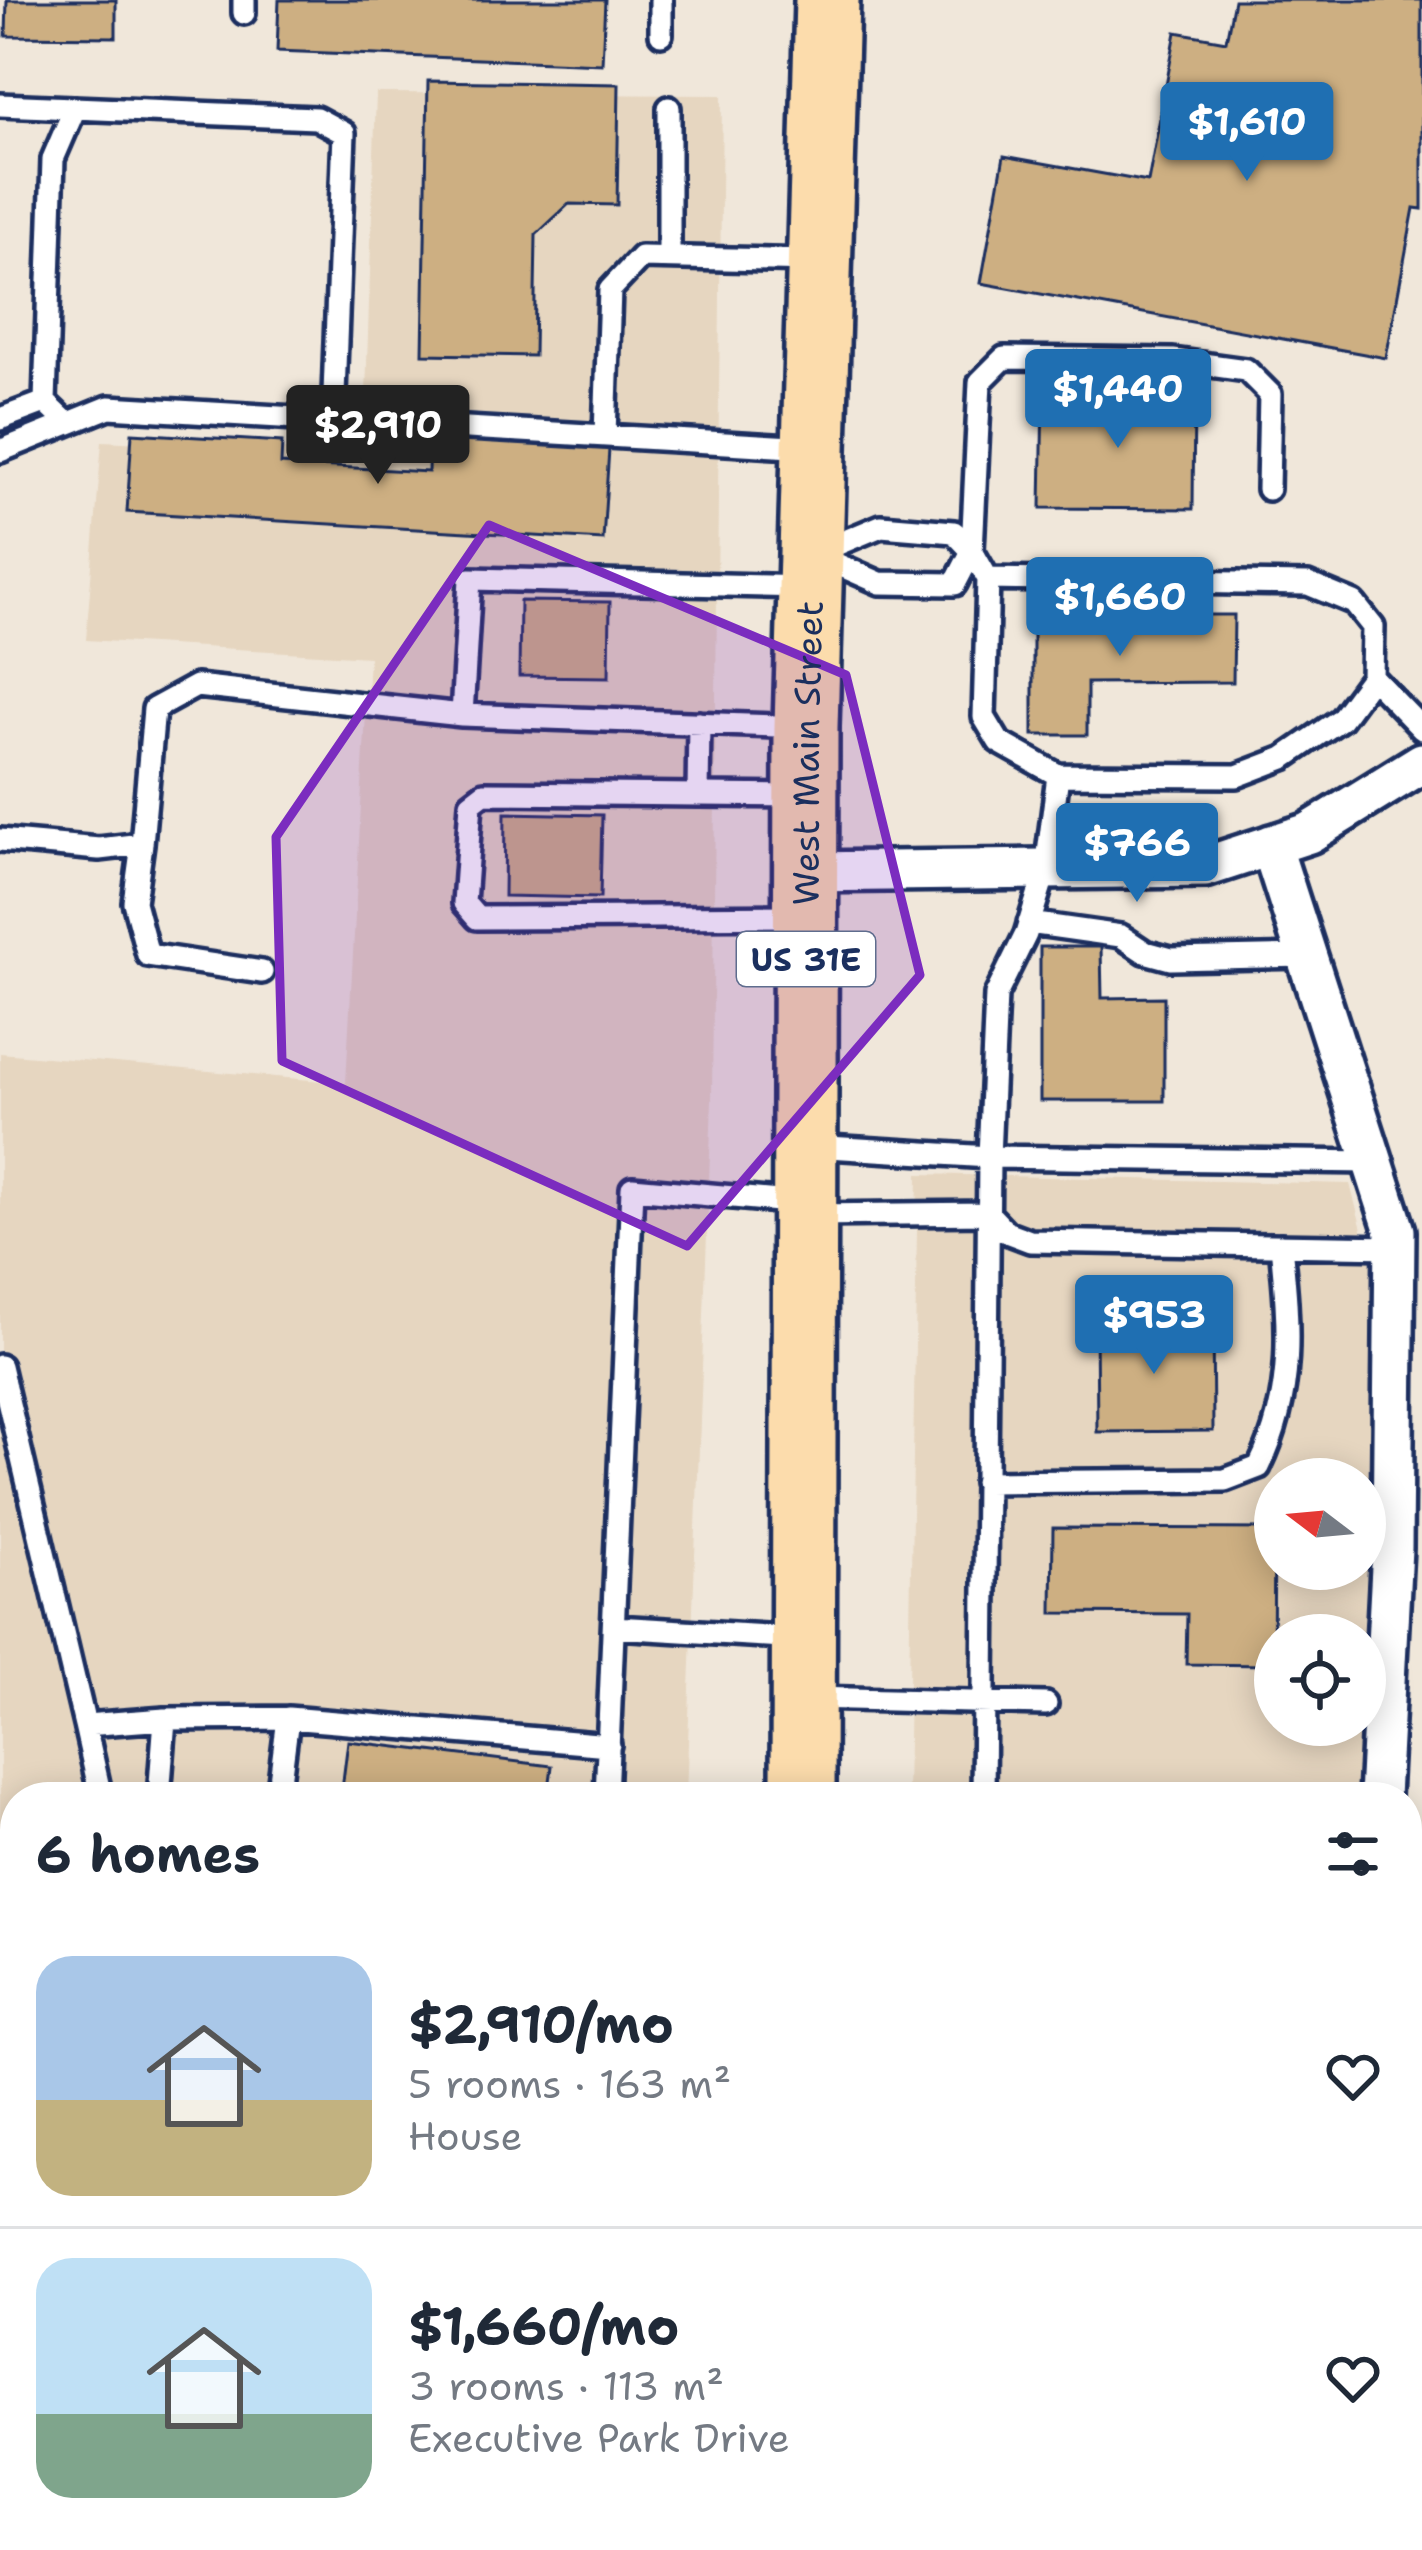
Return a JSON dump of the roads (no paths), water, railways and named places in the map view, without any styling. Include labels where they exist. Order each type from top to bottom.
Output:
[{"type":"main road","name":"West Main Street","points":[[803,1782],[806,727],[827,0]]},
{"type":"street","points":[[806,894],[1046,868],[1204,867],[1309,832],[1422,763]]},
{"type":"street","points":[[1271,845],[1395,1232],[1407,1550],[1381,1782]]},
{"type":"lane","points":[[661,0],[661,34]]},
{"type":"lane","points":[[0,105],[316,118],[344,133],[333,420]]},
{"type":"lane","points":[[65,422],[45,402],[53,159],[75,108]]},
{"type":"lane","points":[[669,108],[670,257]]},
{"type":"lane","points":[[605,436],[610,290],[641,257],[821,261]]},
{"type":"lane","points":[[462,715],[470,579],[814,571],[880,583],[955,584],[972,551],[980,382],[1004,358],[1173,360],[1246,370],[1270,394],[1268,489]]},
{"type":"lane","points":[[0,419],[45,402]]},
{"type":"lane","points":[[0,451],[109,407],[817,449]]},
{"type":"lane","points":[[814,571],[880,526],[954,532],[988,579],[984,717],[999,742],[1058,775],[1237,776],[1284,758],[1341,719],[1372,677],[1373,627],[1354,603],[1308,584],[988,579]]},
{"type":"lane","points":[[1372,677],[1422,729]]},
{"type":"lane","points":[[262,972],[148,955],[134,902],[154,709],[196,686],[462,715],[806,727]]},
{"type":"lane","points":[[698,795],[699,723]]},
{"type":"lane","points":[[983,1782],[988,1157],[996,995],[1029,923],[1046,868],[1058,775]]},
{"type":"lane","points":[[806,894],[477,918],[464,903],[471,803],[484,793],[807,796]]},
{"type":"lane","points":[[0,840],[99,849],[142,844]]},
{"type":"lane","points":[[1029,923],[1121,936],[1145,952],[1171,959],[1307,956]]},
{"type":"lane","points":[[806,1188],[988,1157],[1372,1162]]},
{"type":"lane","points":[[607,1782],[632,1189],[806,1188],[988,1214],[1006,1232],[1030,1241],[1395,1247]]},
{"type":"lane","points":[[986,1482],[1225,1480],[1259,1467],[1277,1430],[1287,1385],[1281,1245]]},
{"type":"lane","points":[[0,1366],[98,1782]]},
{"type":"lane","points":[[615,1627],[984,1702],[1046,1704]]},
{"type":"lane","points":[[85,1725],[288,1718],[610,1745]]},
{"type":"lane","points":[[280,1782],[288,1718]]},
{"type":"lane","points":[[160,1782],[165,1719]]}]
